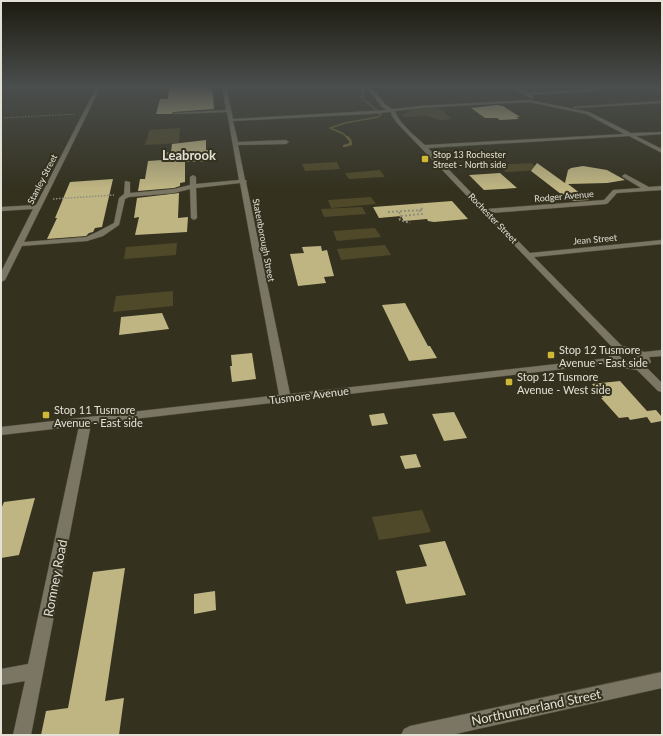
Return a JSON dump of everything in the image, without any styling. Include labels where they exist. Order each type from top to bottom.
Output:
[{"type":"street","name":"Stanley Street","points":[[1,280],[82,120]]},
{"type":"street","name":"Statenborough Street","points":[[231,120],[285,398]]},
{"type":"street","name":"Rochester Street","points":[[398,120],[620,349]]},
{"type":"street","points":[[602,120],[662,151]]},
{"type":"street","points":[[423,147],[662,133]]},
{"type":"street","points":[[236,144],[286,142]]},
{"type":"street","points":[[625,176],[648,189]]},
{"type":"street","points":[[193,177],[194,218]]},
{"type":"street","points":[[20,244],[87,238],[100,234],[117,224],[122,198],[127,195],[174,191],[194,186],[244,181]]},
{"type":"street","points":[[127,182],[127,195]]},
{"type":"street","name":"Rodger Avenue","points":[[486,211],[606,202],[615,192],[662,188]]},
{"type":"street","points":[[1,210],[39,207]]},
{"type":"street","name":"Jean Street","points":[[529,255],[662,242]]},
{"type":"street","points":[[643,355],[646,362],[640,366],[629,366],[616,360],[613,354],[616,350],[620,349],[632,350],[643,355],[662,353]]},
{"type":"street","name":"Tusmore Avenue","points":[[1,431],[616,360]]},
{"type":"street","points":[[640,366],[662,390]]},
{"type":"street","name":"Romney Road","points":[[22,735],[86,421]]},
{"type":"street","points":[[1,677],[36,671]]},
{"type":"street","name":"Northumberland Street","points":[[410,735],[662,680]]},
{"type":"path","points":[[53,199],[118,195]]},
{"type":"path","points":[[388,212],[420,209],[422,214],[401,216]]},
{"type":"path","points":[[399,212],[401,216],[399,217],[400,220],[410,223]]},
{"type":"shaded area","points":[[180,128],[179,143],[145,145],[149,130]]},
{"type":"shaded area","points":[[337,162],[340,169],[305,171],[302,164]]},
{"type":"shaded area","points":[[531,163],[540,170],[506,172],[497,165]]},
{"type":"shaded area","points":[[380,170],[385,177],[349,179],[345,173]]},
{"type":"shaded area","points":[[371,197],[376,204],[331,208],[328,200]]},
{"type":"shaded area","points":[[362,207],[366,214],[324,217],[321,209]]},
{"type":"shaded area","points":[[375,228],[381,237],[337,241],[333,231]]},
{"type":"shaded area","points":[[177,243],[176,255],[124,259],[126,247]]},
{"type":"shaded area","points":[[385,245],[391,255],[341,260],[337,249]]},
{"type":"shaded area","points":[[173,291],[173,306],[113,312],[116,296]]},
{"type":"shaded area","points":[[422,510],[431,532],[379,540],[372,517]]},
{"type":"building","points":[[206,140],[206,150],[209,150],[210,161],[185,162],[185,182],[180,183],[180,186],[174,188],[138,191],[140,179],[145,179],[148,161],[162,160],[162,153],[171,152],[172,144]]},
{"type":"building","points":[[537,163],[565,183],[568,170],[583,166],[607,170],[625,180],[607,183],[568,184],[589,200],[570,201],[531,171]]},
{"type":"building","points":[[500,173],[517,188],[484,190],[469,175]]},
{"type":"building","points":[[113,179],[102,227],[95,228],[93,232],[86,236],[47,239],[57,218],[55,218],[70,182]]},
{"type":"building","points":[[179,193],[178,218],[188,217],[187,232],[135,235],[139,217],[134,218],[137,198]]},
{"type":"building","points":[[452,201],[468,219],[434,222],[428,221],[427,219],[404,221],[401,216],[379,218],[373,207]]},
{"type":"building","points":[[321,246],[322,251],[327,250],[334,276],[324,277],[326,283],[298,286],[290,254],[304,253],[302,247]]},
{"type":"building","points":[[405,303],[428,346],[430,346],[437,358],[409,361],[382,305]]},
{"type":"building","points":[[162,313],[169,329],[119,335],[121,317]]},
{"type":"building","points":[[252,353],[256,379],[232,382],[230,366],[232,366],[231,355]]},
{"type":"building","points":[[620,381],[647,411],[656,410],[662,417],[662,421],[651,423],[647,417],[630,420],[628,417],[619,418],[601,398],[603,398],[592,384]]},
{"type":"building","points":[[454,412],[467,438],[444,441],[432,414]]},
{"type":"building","points":[[384,413],[388,424],[372,426],[369,415]]},
{"type":"building","points":[[416,454],[421,467],[405,469],[400,456]]},
{"type":"building","points":[[35,498],[19,555],[1,558],[1,509],[4,502]]},
{"type":"building","points":[[445,541],[466,595],[406,604],[396,571],[427,566],[419,545]]},
{"type":"building","points":[[125,568],[105,701],[124,698],[119,735],[41,735],[46,711],[68,708],[93,572]]},
{"type":"building","points":[[215,591],[216,610],[194,614],[194,594]]},
{"type":"waterway","points":[[348,138],[342,133],[330,128],[360,120]]},
{"type":"waterway","points":[[344,146],[351,144],[348,138]]},
{"type":"place","name":"Stop 13 Rochester Street - North side","points":[[425,159]]},
{"type":"place","name":"Stop 12 Tusmore Avenue - East side","points":[[551,355]]},
{"type":"place","name":"Stop 12 Tusmore Avenue - West side","points":[[509,382]]},
{"type":"place","name":"Stop 11 Tusmore Avenue - East side","points":[[46,415]]},
{"type":"district","name":"Leabrook","points":[[189,155]]}]
